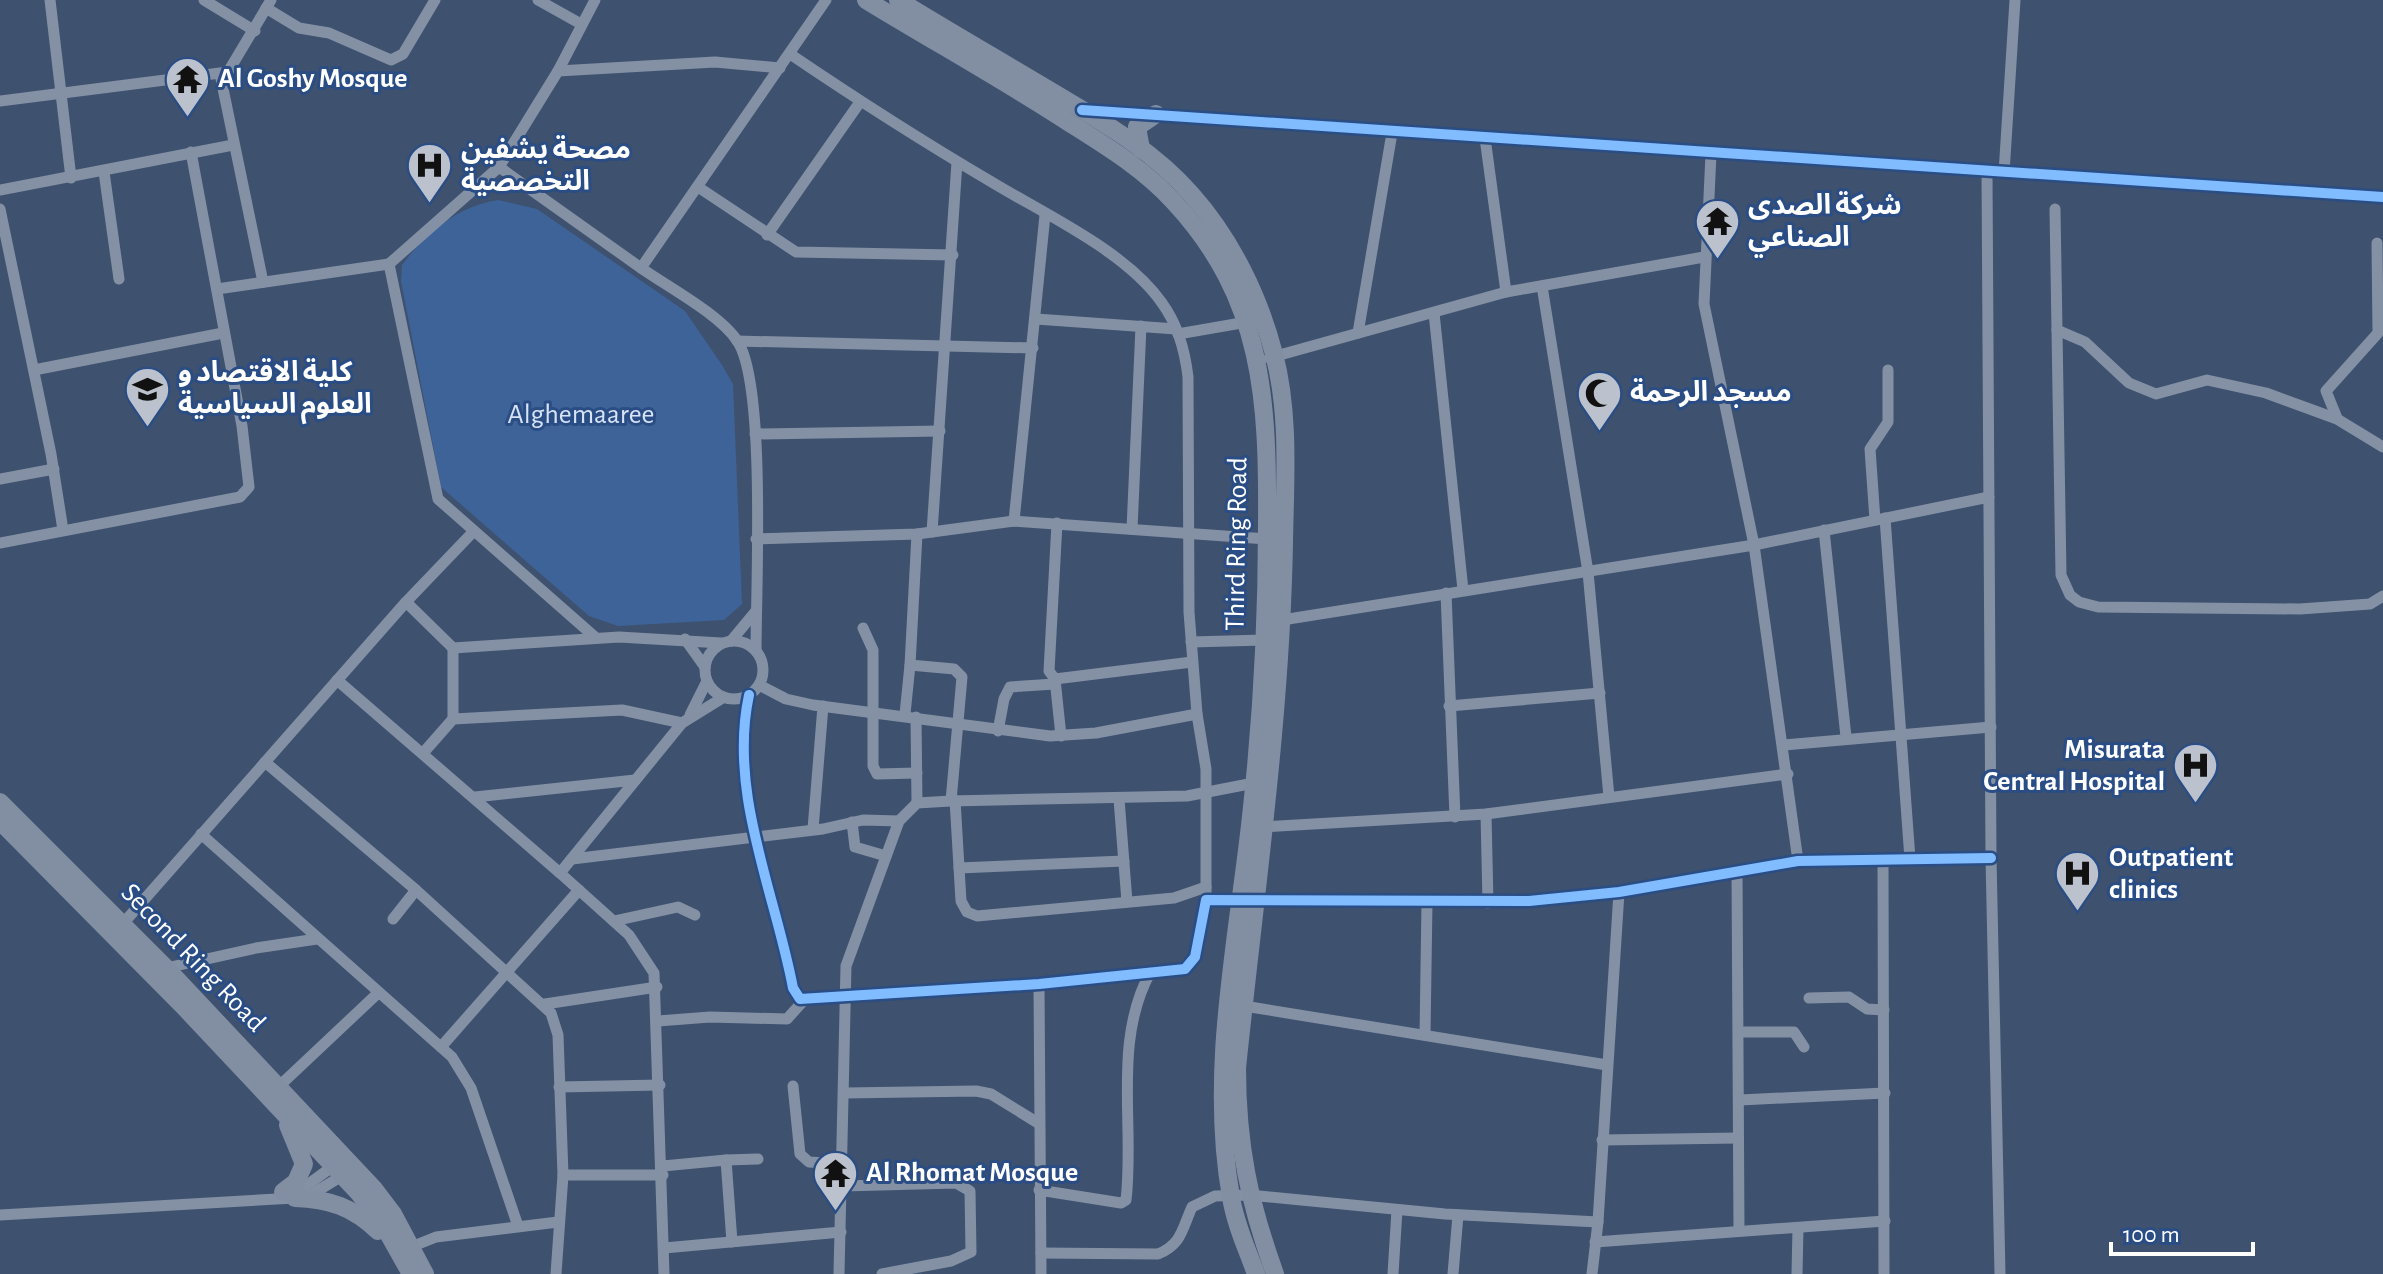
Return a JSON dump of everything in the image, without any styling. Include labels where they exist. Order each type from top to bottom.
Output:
[{"type":"main road","name":"Third Ring Road","points":[[866,0],[1050,110],[1144,173],[1201,234],[1233,286],[1247,322],[1267,358],[1264,640],[1237,1110],[1240,1196],[1275,1274]]},
{"type":"main road","name":"Third Ring Road","points":[[898,0],[1082,110],[1141,149],[1189,192],[1219,231],[1251,287],[1267,358],[1285,469],[1282,620],[1263,827],[1248,901],[1222,1086],[1256,1274]]},
{"type":"main road","points":[[912,0],[925,17]]},
{"type":"main road","points":[[1141,149],[1137,127],[1156,114]]},
{"type":"main road","name":"Second Ring Road","points":[[0,802],[118,929],[166,968],[273,1092],[343,1167]]},
{"type":"main road","points":[[0,821],[118,929],[273,1092],[304,1164],[296,1182],[284,1196]]},
{"type":"main road","points":[[284,1115],[343,1167],[377,1216],[425,1274]]},
{"type":"main road","points":[[284,1196],[336,1202],[350,1208],[406,1249],[411,1274]]},
{"type":"street","points":[[50,0],[71,178]]},
{"type":"street","points":[[204,0],[255,31]]},
{"type":"street","points":[[0,101],[220,74],[233,67],[269,4],[299,28],[329,33],[391,60],[403,54],[435,0]]},
{"type":"street","points":[[538,0],[581,24]]},
{"type":"street","points":[[217,289],[389,264],[499,167],[558,71],[595,0]]},
{"type":"street","points":[[2004,173],[2015,0]]},
{"type":"street","points":[[641,268],[827,1]]},
{"type":"street","points":[[499,167],[719,323],[737,341],[748,370],[755,434],[756,651],[763,667],[759,685],[749,695],[743,722],[745,772],[755,835],[797,996],[805,999],[844,998],[1039,984],[1185,969],[1191,964],[1206,894],[1205,792],[1204,751],[1197,714],[1191,642],[1188,377],[1177,332],[1162,303],[1130,269],[860,102],[790,54]]},
{"type":"street","points":[[558,71],[715,62],[780,68]]},
{"type":"street","points":[[220,74],[263,282]]},
{"type":"street","points":[[767,235],[860,102]]},
{"type":"street","points":[[1082,110],[1987,173],[2383,197]]},
{"type":"street","points":[[1358,333],[1392,133]]},
{"type":"street","points":[[1485,138],[1506,292]]},
{"type":"street","points":[[0,190],[233,145]]},
{"type":"street","points":[[0,543],[240,497],[247,491],[250,483],[242,426],[191,152]]},
{"type":"street","points":[[1711,154],[1704,304],[1711,351],[1754,545],[1798,861]]},
{"type":"street","points":[[932,532],[957,162]]},
{"type":"street","points":[[104,172],[119,279]]},
{"type":"street","points":[[1987,173],[1991,858],[2000,1274]]},
{"type":"street","points":[[698,187],[796,252],[953,255]]},
{"type":"street","points":[[0,209],[54,469],[63,530]]},
{"type":"street","points":[[2055,209],[2061,575],[2070,595],[2087,605],[2150,609],[2300,609],[2370,604],[2383,596]]},
{"type":"street","points":[[1014,521],[1045,215]]},
{"type":"street","points":[[2337,419],[2326,391],[2378,333],[2377,243]]},
{"type":"street","points":[[1267,358],[1506,292],[1704,257]]},
{"type":"street","points":[[389,264],[438,499],[596,638]]},
{"type":"street","points":[[0,275],[15,273]]},
{"type":"street","points":[[1542,286],[1588,572],[1609,797]]},
{"type":"street","points":[[1434,313],[1463,590]]},
{"type":"street","points":[[1036,319],[1141,326],[1177,332],[1247,322]]},
{"type":"street","points":[[1132,529],[1141,326]]},
{"type":"street","points":[[2057,330],[2085,342],[2129,383],[2156,394],[2207,380],[2266,393],[2337,419],[2383,447]]},
{"type":"street","points":[[34,370],[223,333]]},
{"type":"street","points":[[737,341],[1033,348]]},
{"type":"street","points":[[1888,370],[1888,422],[1870,449],[1904,733],[1910,859]]},
{"type":"street","points":[[755,434],[940,431]]},
{"type":"street","points":[[0,479],[54,469]]},
{"type":"street","points":[[1282,620],[1754,545],[1989,497]]},
{"type":"street","points":[[756,539],[917,534],[1014,521],[1267,539]]},
{"type":"street","points":[[1057,523],[1049,671],[1055,681],[1061,736]]},
{"type":"street","points":[[1824,530],[1846,737]]},
{"type":"street","points":[[118,929],[406,602],[474,531]]},
{"type":"street","points":[[917,534],[910,665],[917,803]]},
{"type":"street","points":[[1446,593],[1455,817]]},
{"type":"street","points":[[406,602],[453,648],[453,719],[424,752]]},
{"type":"street","points":[[560,873],[685,721],[707,681],[705,667],[708,657],[756,610]]},
{"type":"street","points":[[863,628],[873,650],[870,710],[875,771],[917,773]]},
{"type":"street","points":[[453,648],[596,638],[741,641],[756,651]]},
{"type":"street","points":[[685,639],[705,667]]},
{"type":"street","points":[[1191,642],[1264,640]]},
{"type":"street","points":[[998,731],[1004,699],[1010,687],[1192,662]]},
{"type":"street","points":[[910,665],[960,672],[960,724],[953,800],[961,901],[967,912],[977,916],[1206,894],[1248,901],[1488,903],[1619,892],[1798,861],[1991,858]]},
{"type":"street","points":[[337,680],[424,752],[614,921],[646,958],[657,987],[664,1274]]},
{"type":"street","points":[[707,681],[728,698],[743,722]]},
{"type":"street","points":[[759,685],[786,699],[823,706],[870,710],[998,731],[1061,736],[1096,733],[1197,714]]},
{"type":"street","points":[[1449,706],[1600,693]]},
{"type":"street","points":[[453,719],[622,710],[685,721],[728,698],[749,695]]},
{"type":"street","points":[[813,829],[823,706]]},
{"type":"street","points":[[1784,745],[1846,737],[1991,727]]},
{"type":"street","points":[[265,762],[545,1004],[556,1023],[563,1175],[556,1274]]},
{"type":"street","points":[[1263,827],[1486,814],[1788,774]]},
{"type":"street","points":[[475,797],[635,780]]},
{"type":"street","points":[[839,1274],[846,966],[899,821],[917,803],[1119,799],[1205,792],[1254,783]]},
{"type":"street","points":[[1119,799],[1127,902]]},
{"type":"street","points":[[1486,814],[1488,903]]},
{"type":"street","points":[[572,859],[852,822],[899,821]]},
{"type":"street","points":[[852,822],[855,847],[886,856]]},
{"type":"street","points":[[201,834],[377,994],[441,1047],[471,1088],[518,1226]]},
{"type":"street","points":[[1883,860],[1884,1274]]},
{"type":"street","points":[[959,868],[1124,861]]},
{"type":"street","points":[[1737,871],[1739,1230]]},
{"type":"street","points":[[393,919],[416,890]]},
{"type":"street","points":[[441,1047],[579,890]]},
{"type":"street","points":[[1592,1274],[1619,892]]},
{"type":"street","points":[[1425,1035],[1427,902]]},
{"type":"street","points":[[614,921],[678,907],[695,915]]},
{"type":"street","points":[[166,968],[256,948],[317,939]]},
{"type":"street","points":[[1039,1190],[1121,1203],[1126,1200],[1129,1172],[1128,1044],[1132,1014],[1151,971]]},
{"type":"street","points":[[1039,984],[1041,1274]]},
{"type":"street","points":[[545,1004],[657,987]]},
{"type":"street","points":[[273,1092],[377,994]]},
{"type":"street","points":[[1809,998],[1849,997],[1867,1009],[1884,1010]]},
{"type":"street","points":[[658,1021],[787,1019],[805,999]]},
{"type":"street","points":[[1244,1006],[1607,1065]]},
{"type":"street","points":[[1739,1032],[1794,1032],[1804,1047]]},
{"type":"street","points":[[559,1087],[660,1085]]},
{"type":"street","points":[[793,1086],[800,1154],[809,1162],[842,1164]]},
{"type":"street","points":[[845,1093],[976,1091],[991,1094],[1038,1123]]},
{"type":"street","points":[[1740,1100],[1885,1093]]},
{"type":"street","points":[[1602,1140],[1738,1138]]},
{"type":"street","points":[[563,1175],[663,1170],[726,1160],[758,1159]]},
{"type":"street","points":[[726,1160],[732,1242]]},
{"type":"street","points":[[0,1215],[284,1196],[343,1167]]},
{"type":"street","points":[[843,1186],[964,1186],[970,1191],[973,1247],[964,1257],[932,1268],[882,1274]]},
{"type":"street","points":[[1041,1253],[1158,1254],[1174,1247],[1183,1234],[1192,1207],[1201,1199],[1240,1196],[1458,1215],[1598,1222]]},
{"type":"street","points":[[1393,1274],[1397,1210]]},
{"type":"street","points":[[1453,1274],[1458,1215]]},
{"type":"street","points":[[1595,1242],[1885,1221]]},
{"type":"street","points":[[406,1249],[436,1237],[558,1222]]},
{"type":"street","points":[[1797,1274],[1798,1228]]},
{"type":"street","points":[[664,1248],[841,1232]]},
{"type":"green space","name":"Alghemaaree","points":[[498,200],[537,209],[685,311],[733,384],[742,604],[724,620],[618,626],[589,616],[441,487],[401,281],[402,265],[422,241],[444,222],[469,208]]},
{"type":"cycle path","points":[[1082,110],[2383,197]]},
{"type":"cycle path","points":[[749,695],[744,732],[744,769],[749,805],[793,988],[800,999],[1039,984],[1185,969],[1195,957],[1206,900],[1529,901],[1619,892],[1798,861],[1991,858]]},
{"type":"place","name":"Al Goshy Mosque","points":[[187,118]]},
{"type":"place","name":"مصحة يشفين التخصصية","points":[[430,205]]},
{"type":"place","name":"شركة الصدى الصناعي","points":[[1717,261]]},
{"type":"place","name":"كلية الاقتصاد و العلوم السياسية","points":[[147,428]]},
{"type":"place","name":"مسجد الرحمة","points":[[1599,432]]},
{"type":"place","name":"Misurata Central Hospital","points":[[2196,805]]},
{"type":"place","name":"Outpatient clinics","points":[[2078,913]]},
{"type":"place","name":"Al Rhomat Mosque","points":[[835,1212]]}]
